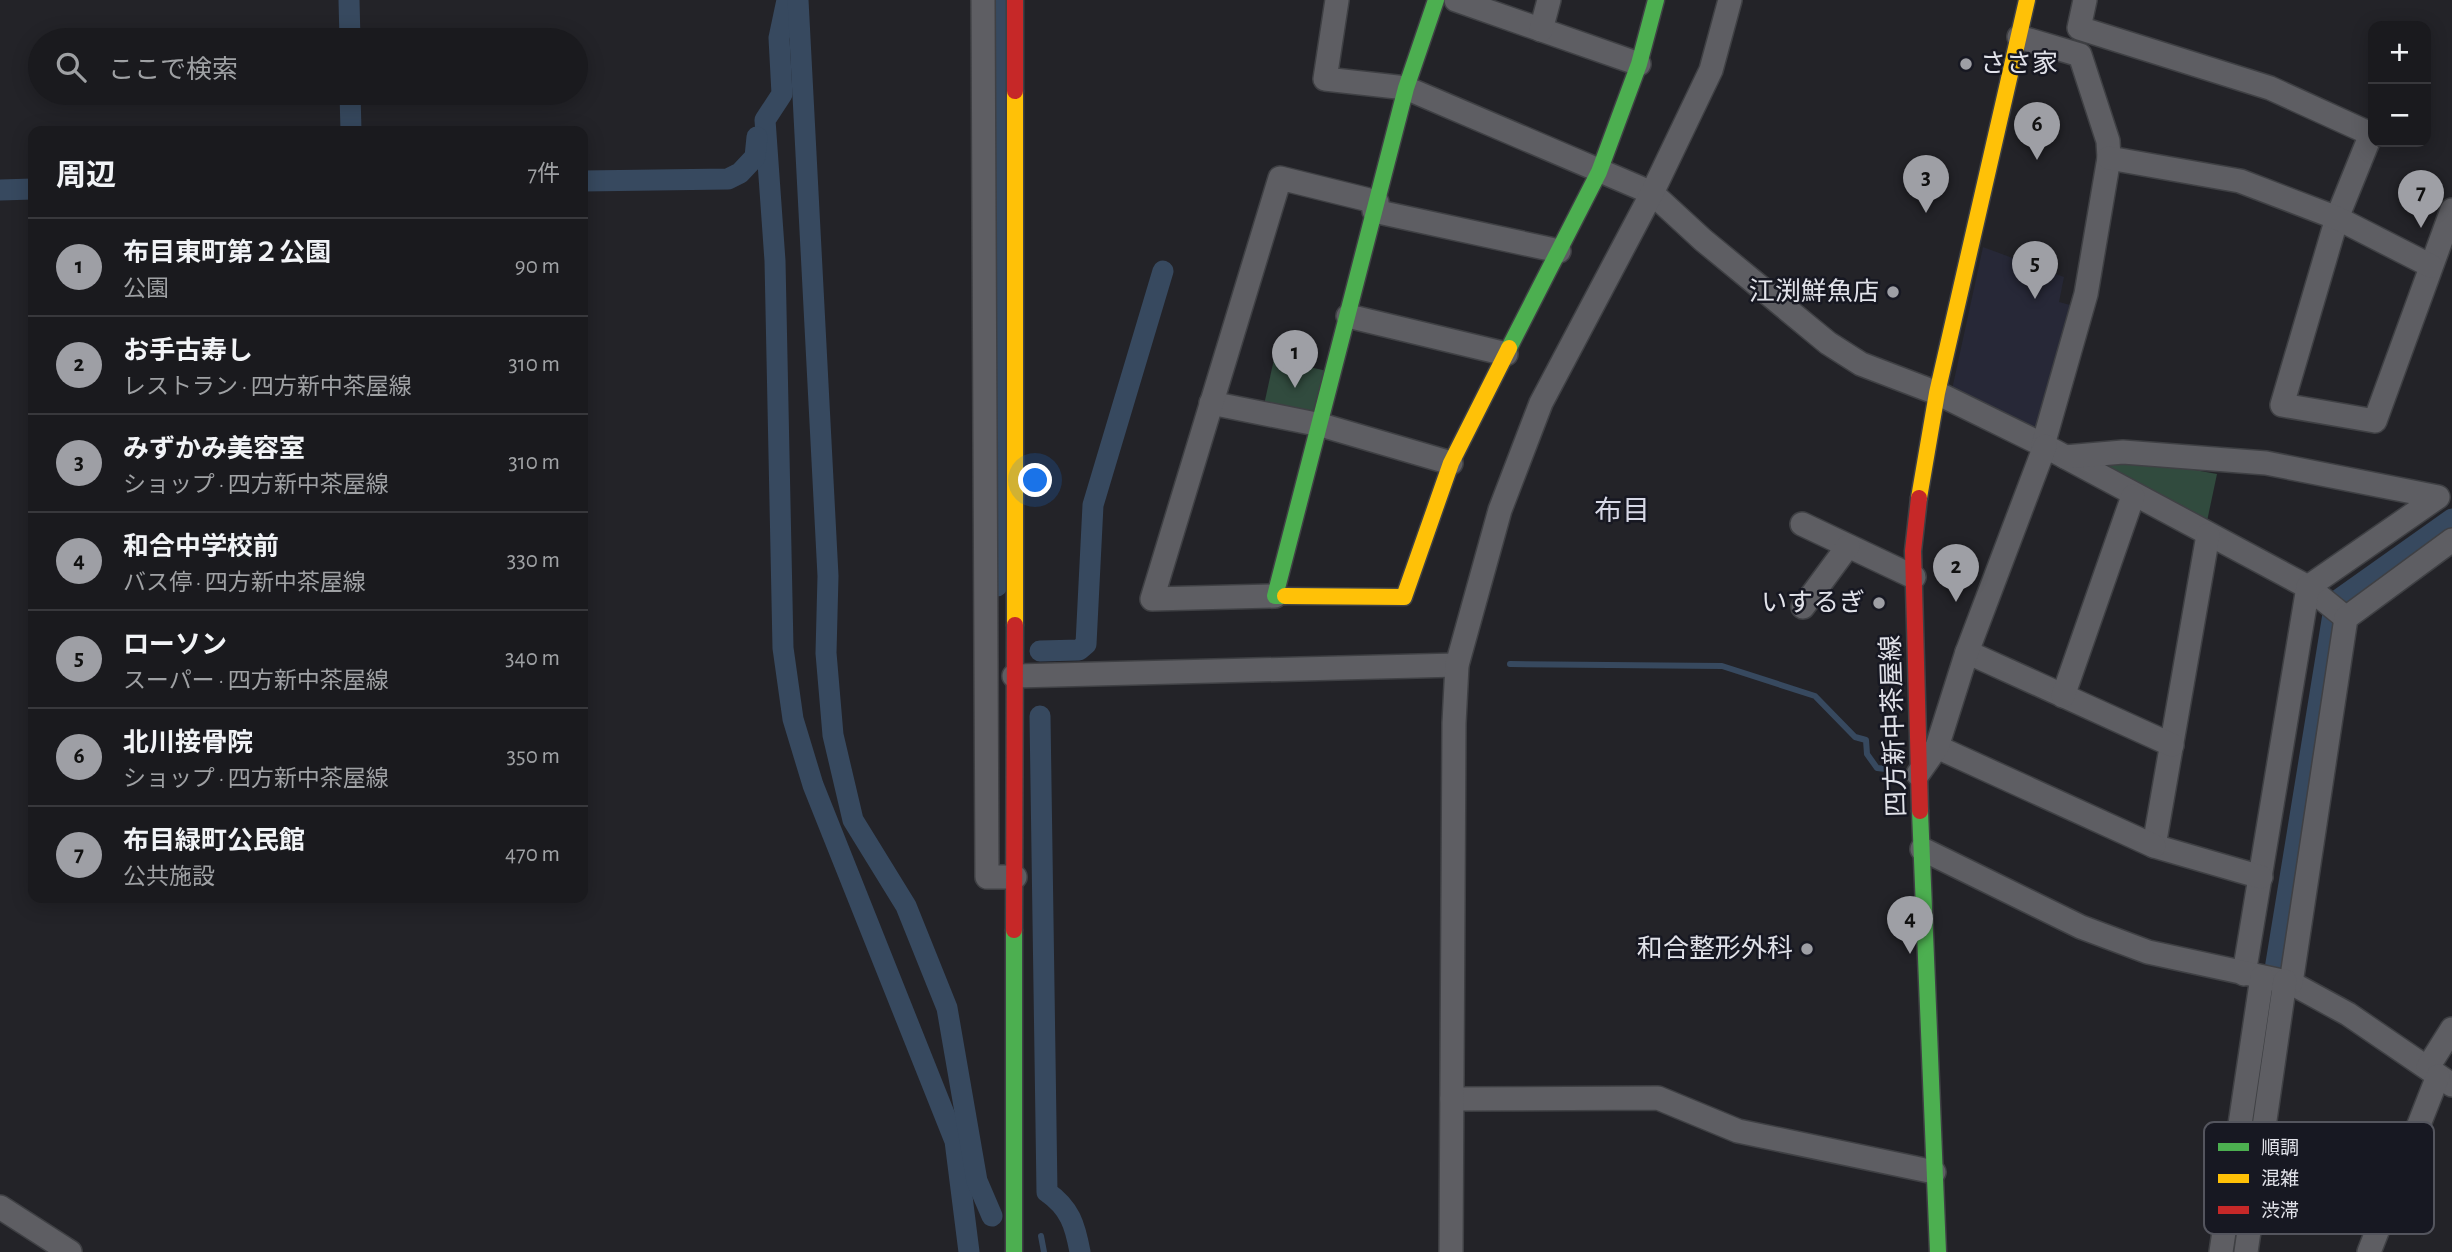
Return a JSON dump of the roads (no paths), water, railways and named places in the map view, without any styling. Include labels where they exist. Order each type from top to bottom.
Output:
[{"type":"street","points":[[983,0],[987,877],[1015,877]]},
{"type":"street","points":[[1014,1252],[1015,0]]},
{"type":"street","points":[[1337,0],[1325,79],[1406,88],[1652,193],[1703,240],[1828,343],[1861,364],[1937,393],[2051,450],[2308,587],[2337,610]]},
{"type":"street","points":[[1275,596],[1406,88],[1436,0]]},
{"type":"street","points":[[1456,0],[1639,64]]},
{"type":"street","points":[[1541,30],[1549,0]]},
{"type":"street","points":[[1559,251],[1376,206],[1280,178],[1152,599],[1404,597],[1451,463],[1506,354],[1559,251],[1599,172],[1639,64],[1656,0]]},
{"type":"street","points":[[1451,1252],[1454,723],[1457,665],[1500,510],[1541,403],[1652,193],[1711,70],[1730,0]]},
{"type":"street","name":"四方新中茶屋線","points":[[1938,1252],[1918,774],[1913,551],[1923,465],[1937,393],[2027,0]]},
{"type":"street","points":[[1918,774],[1937,747],[1966,652],[2051,450],[2087,293],[2109,158],[2108,141],[2080,55],[2079,28],[2085,0]]},
{"type":"street","points":[[2079,28],[2270,88],[2371,134],[2337,218],[2283,405],[2375,421],[2431,266],[2447,239],[2452,210]]},
{"type":"street","points":[[2020,37],[2080,55]]},
{"type":"street","points":[[2109,158],[2240,181],[2337,218],[2431,266]]},
{"type":"street","points":[[1348,316],[1506,354]]},
{"type":"street","points":[[1211,403],[1321,425],[1451,463]]},
{"type":"street","points":[[2051,450],[2123,452],[2266,463],[2438,497],[2308,587],[2261,877],[2272,979],[2258,1122]]},
{"type":"street","points":[[2063,695],[2133,496]]},
{"type":"street","points":[[1802,524],[1914,577]]},
{"type":"street","points":[[2154,846],[2208,535]]},
{"type":"street","points":[[2245,1122],[2337,610],[2452,540]]},
{"type":"street","points":[[1803,607],[1847,546]]},
{"type":"street","points":[[1966,652],[2172,745]]},
{"type":"street","points":[[1014,676],[1457,665]]},
{"type":"street","points":[[1937,747],[2154,846],[2261,877]]},
{"type":"street","points":[[1922,849],[2103,935],[2148,952],[2272,979],[2348,1014],[2439,1076]]},
{"type":"street","points":[[2421,1122],[2439,1076],[2452,1029]]},
{"type":"street","points":[[1452,1099],[1658,1098],[1738,1131],[1934,1171]]},
{"type":"street","points":[[0,1207],[70,1252]]},
{"type":"street","points":[[2221,1252],[2224,1234]]},
{"type":"street","points":[[2246,1252],[2248,1234]]},
{"type":"street","points":[[2369,1252],[2376,1234]]},
{"type":"waterway","points":[[349,0],[350,28]]},
{"type":"waterway","points":[[787,0],[779,38],[782,94],[765,120],[775,261],[783,648],[793,719],[813,785],[955,1141],[969,1252]]},
{"type":"waterway","points":[[798,0],[828,576],[826,653],[833,735],[853,820],[906,906],[947,1008],[977,1181],[992,1216]]},
{"type":"waterway","points":[[996,0],[997,586]]},
{"type":"waterway","points":[[350,105],[351,126]]},
{"type":"waterway","points":[[588,181],[728,179],[740,173],[755,157],[757,137]]},
{"type":"waterway","points":[[0,190],[28,189]]},
{"type":"waterway","points":[[1040,651],[1079,650],[1086,644],[1093,505],[1163,271]]},
{"type":"waterway","points":[[2253,1122],[2335,602],[2452,519]]},
{"type":"waterway","points":[[1510,664],[1722,666],[1815,696],[1855,737],[1866,740],[1867,754],[1877,768],[1886,769]]},
{"type":"waterway","points":[[1040,716],[1047,1192],[1061,1204],[1070,1218],[1080,1252]]},
{"type":"waterway","points":[[2234,1252],[2237,1234]]},
{"type":"waterway","points":[[1041,1236],[1044,1252]]},
{"type":"place","name":"ささ家","points":[[1966,64]]},
{"type":"place","name":"北川接骨院","points":[[2037,160]]},
{"type":"place","name":"みずかみ美容室","points":[[1926,213]]},
{"type":"place","name":"布目緑町公民館","points":[[2421,228]]},
{"type":"place","name":"江渕鮮魚店","points":[[1893,292]]},
{"type":"place","name":"ローソン","points":[[2035,299]]},
{"type":"place","name":"布目東町第２公園","points":[[1295,388]]},
{"type":"place","name":"お手古寿し","points":[[1956,602]]},
{"type":"place","name":"いするぎ","points":[[1879,603]]},
{"type":"place","name":"和合整形外科","points":[[1807,949]]},
{"type":"place","name":"和合中学校前","points":[[1910,954]]},
{"type":"district","name":"布目","points":[[1622,512]]}]
